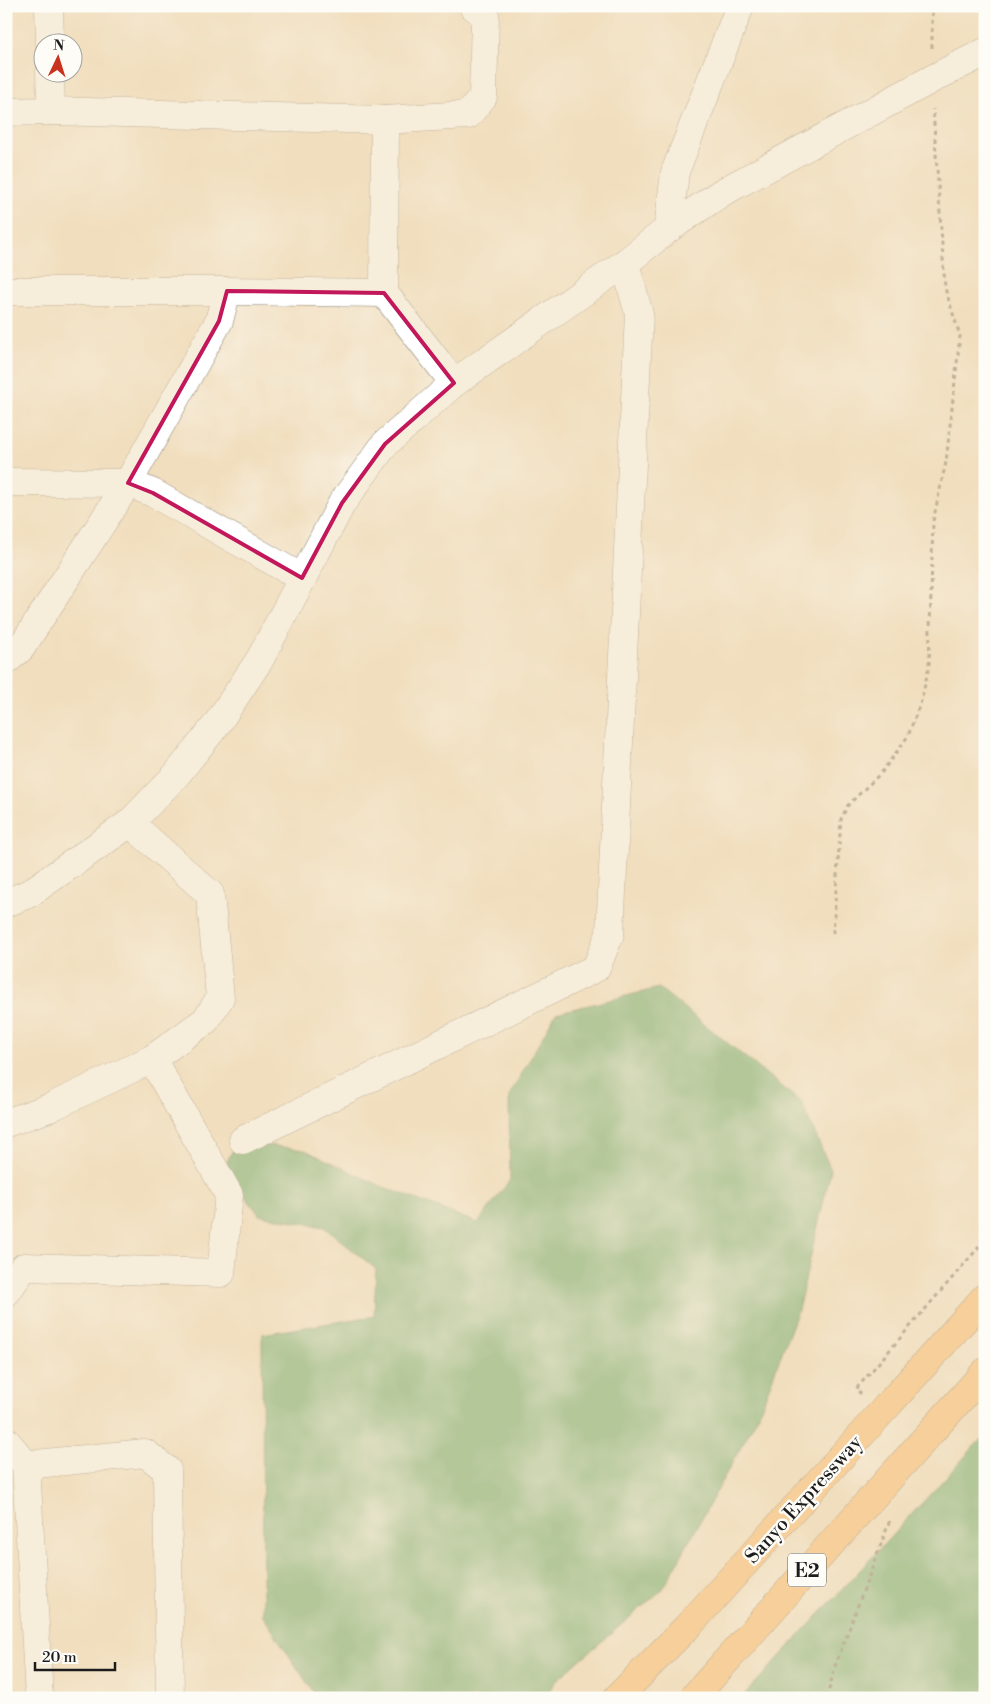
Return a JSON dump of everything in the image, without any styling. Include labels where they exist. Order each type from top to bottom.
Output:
[{"type":"highway","name":"Sanyo Expressway","points":[[617,1698],[689,1625],[985,1297]]},
{"type":"highway","name":"E2","points":[[693,1698],[985,1372]]},
{"type":"street","points":[[49,6],[50,32]]},
{"type":"street","points":[[6,112],[51,111],[385,120],[468,115],[483,97],[485,15],[473,6]]},
{"type":"street","points":[[668,229],[675,172],[740,6]]},
{"type":"street","points":[[6,903],[30,893],[130,823],[177,774],[217,724],[260,659],[342,503],[385,444],[454,384],[626,262],[668,229],[721,193],[985,52]]},
{"type":"street","points":[[50,82],[51,111]]},
{"type":"street","points":[[385,120],[384,293],[454,384]]},
{"type":"street","points":[[243,1140],[596,968],[610,934],[638,323],[638,314],[626,262]]},
{"type":"street","points":[[6,291],[384,293]]},
{"type":"street","points":[[6,661],[21,648],[128,483],[219,321],[227,291]]},
{"type":"street","points":[[6,482],[128,483],[154,493],[302,578]]},
{"type":"street","points":[[6,1123],[49,1108],[152,1059],[206,1020],[220,998],[210,894],[130,823]]},
{"type":"street","points":[[6,1293],[24,1267],[221,1273],[229,1195],[152,1059]]},
{"type":"street","points":[[6,1441],[26,1465],[39,1698]]},
{"type":"street","points":[[26,1465],[145,1454],[167,1470],[170,1698]]},
{"type":"path","points":[[833,933],[841,819],[848,805],[882,772],[908,736],[922,698],[929,666],[934,521],[946,462],[960,336],[945,288],[932,79],[932,6]]},
{"type":"path","points":[[985,1190],[985,1195]]},
{"type":"highlighted area","points":[[227,291],[384,293],[454,383],[385,444],[342,503],[302,578],[153,493],[128,483],[219,321]]},
{"type":"green space","points":[[659,988],[801,1102],[831,1170],[798,1310],[759,1414],[663,1589],[559,1678],[543,1698],[317,1698],[263,1616],[262,1334],[374,1316],[376,1269],[324,1227],[260,1215],[223,1170],[237,1141],[305,1150],[381,1186],[478,1223],[510,1180],[509,1096],[556,1013]]},
{"type":"green space","points":[[985,1435],[985,1698],[741,1698],[763,1675]]}]
